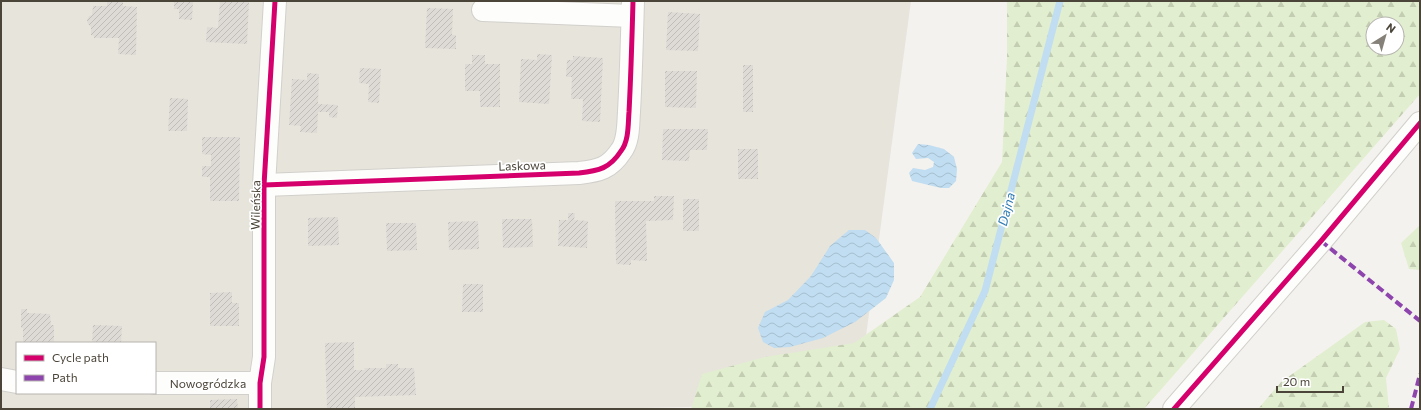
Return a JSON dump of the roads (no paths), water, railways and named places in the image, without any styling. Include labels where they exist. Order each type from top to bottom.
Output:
[{"type":"street","name":"Wileńska","points":[[260,409],[260,383],[264,357],[264,184],[275,1]]},
{"type":"street","name":"Laskowa","points":[[264,184],[580,173],[598,171],[610,164],[622,150],[627,133],[633,8]]},
{"type":"street","points":[[483,10],[633,8]]},
{"type":"street","points":[[1174,409],[1321,241],[1420,123]]},
{"type":"street","points":[[1,379],[16,382]]},
{"type":"street","name":"Nowogródzka","points":[[156,383],[260,383]]},
{"type":"water","points":[[918,144],[944,149],[954,157],[957,169],[956,181],[949,188],[941,188],[912,181],[909,173],[913,168],[925,170],[933,167],[934,162],[928,158],[916,159],[912,153]]},
{"type":"water","points":[[849,230],[865,230],[876,238],[894,263],[894,280],[886,298],[855,322],[823,338],[790,347],[774,348],[763,342],[758,328],[765,312],[788,300],[811,276],[830,246]]},
{"type":"waterway","name":"Dajna","points":[[930,409],[985,291],[1060,1]]}]
